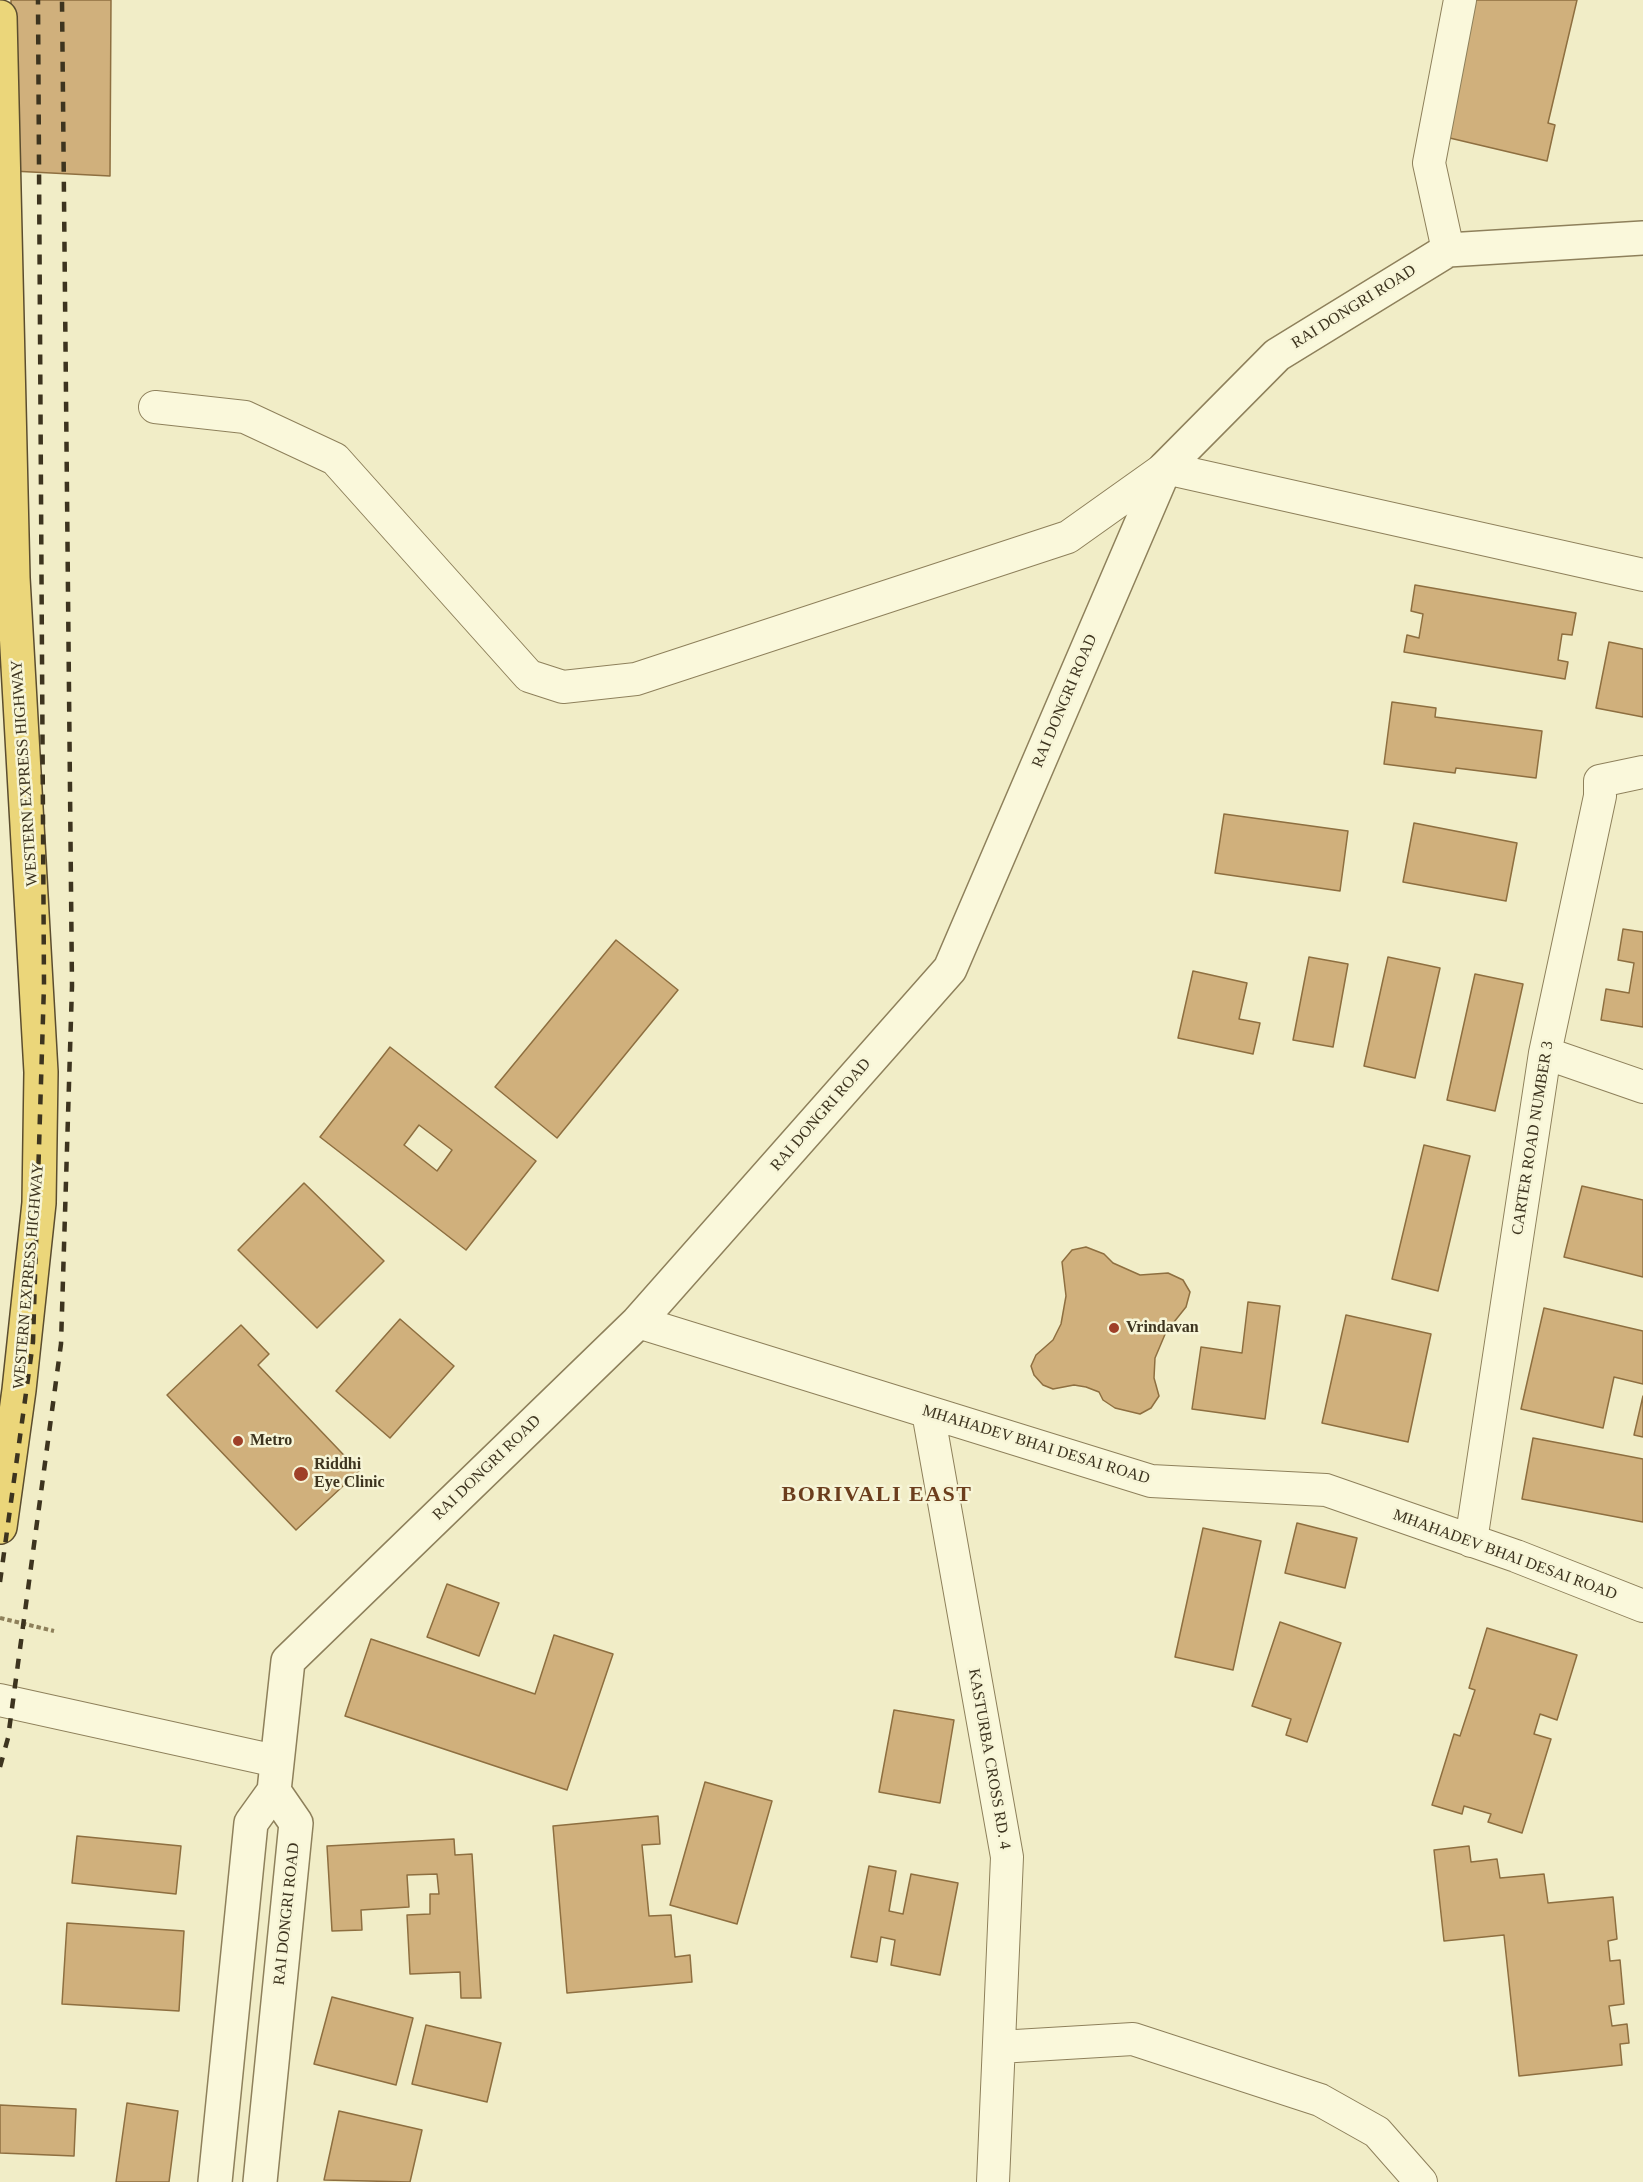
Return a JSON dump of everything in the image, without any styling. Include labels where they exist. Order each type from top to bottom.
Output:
[{"type":"highway","name":"WESTERN EXPRESS HIGHWAY","points":[[0,17],[12,567],[41,1072],[39,1203],[19,1390],[0,1527]]},
{"type":"street","points":[[1448,250],[1429,163],[1460,0]]},
{"type":"street","name":"RAI DONGRI ROAD","points":[[260,2182],[296,1823],[275,1776],[288,1661],[638,1322],[950,969],[1165,468],[1277,355],[1448,250],[1643,238]]},
{"type":"street","points":[[155,407],[244,417],[335,459],[529,676],[563,687],[636,679],[1068,537],[1165,468],[1643,575]]},
{"type":"street","name":"CARTER ROAD NUMBER 3","points":[[1471,1541],[1545,1053],[1600,796],[1600,781],[1643,772]]},
{"type":"street","points":[[1545,1053],[1643,1087]]},
{"type":"street","name":"MHAHADEV BHAI DESAI ROAD","points":[[638,1322],[1151,1481],[1326,1490],[1471,1541],[1643,1606]]},
{"type":"street","name":"KASTURBA CROSS RD. 4","points":[[927,1412],[1006,1857],[993,2182]]},
{"type":"street","points":[[0,1700],[275,1776],[251,1823],[214,2182]]},
{"type":"street","points":[[999,2047],[1132,2039],[1320,2100],[1377,2132],[1421,2182]]},
{"type":"path","points":[[0,1618],[54,1631]]},
{"type":"building","points":[[11,0],[111,0],[110,176],[12,171]]},
{"type":"building","points":[[1469,0],[1577,0],[1548,123],[1555,125],[1547,161],[1437,135]]},
{"type":"building","points":[[1415,585],[1576,613],[1572,635],[1562,634],[1558,660],[1568,662],[1565,679],[1404,652],[1407,635],[1419,638],[1423,614],[1411,611]]},
{"type":"building","points":[[1609,642],[1643,649],[1643,717],[1596,708]]},
{"type":"building","points":[[1392,702],[1436,708],[1435,717],[1542,731],[1536,778],[1456,768],[1455,773],[1384,764]]},
{"type":"building","points":[[1224,814],[1348,831],[1340,891],[1215,873]]},
{"type":"building","points":[[1414,823],[1517,843],[1506,901],[1403,882]]},
{"type":"building","points":[[1623,929],[1643,932],[1643,1027],[1601,1020],[1606,989],[1629,993],[1634,963],[1618,960]]},
{"type":"building","points":[[616,940],[678,990],[557,1138],[495,1087]]},
{"type":"building","points":[[1309,957],[1348,964],[1333,1047],[1293,1040]]},
{"type":"building","points":[[1388,957],[1440,968],[1415,1078],[1364,1066]]},
{"type":"building","points":[[1193,971],[1247,983],[1239,1019],[1260,1023],[1253,1054],[1178,1038]]},
{"type":"building","points":[[1475,974],[1523,984],[1495,1111],[1447,1100]]},
{"type":"building","points":[[390,1047],[536,1161],[466,1250],[320,1137]],"holes":[[[419,1125],[452,1150],[437,1171],[404,1145]]]},
{"type":"building","points":[[1424,1145],[1470,1156],[1438,1291],[1392,1279]]},
{"type":"building","points":[[304,1183],[384,1261],[317,1328],[238,1250]]},
{"type":"building","points":[[1582,1186],[1643,1200],[1643,1277],[1564,1257]]},
{"type":"building","name":"Vrindavan","points":[[1086,1247],[1104,1254],[1113,1263],[1140,1275],[1168,1273],[1183,1280],[1190,1292],[1186,1307],[1166,1332],[1155,1358],[1154,1378],[1159,1396],[1151,1408],[1140,1414],[1115,1408],[1103,1400],[1099,1392],[1086,1387],[1074,1385],[1053,1389],[1043,1385],[1034,1375],[1031,1366],[1036,1355],[1053,1340],[1061,1324],[1066,1296],[1062,1262],[1072,1250]]},
{"type":"building","points":[[1248,1302],[1280,1306],[1265,1419],[1192,1409],[1201,1347],[1242,1353]]},
{"type":"building","points":[[1544,1308],[1643,1331],[1643,1384],[1614,1377],[1603,1428],[1521,1409]]},
{"type":"building","points":[[1346,1315],[1431,1334],[1408,1442],[1322,1423]]},
{"type":"building","points":[[400,1319],[454,1366],[390,1438],[336,1391]]},
{"type":"building","points":[[241,1325],[269,1354],[258,1365],[359,1471],[296,1530],[167,1395]]},
{"type":"building","points":[[1643,1396],[1643,1437],[1634,1435]]},
{"type":"building","points":[[1533,1438],[1643,1459],[1643,1522],[1522,1499]]},
{"type":"building","points":[[1297,1523],[1357,1538],[1345,1588],[1285,1573]]},
{"type":"building","points":[[1203,1528],[1261,1541],[1233,1670],[1175,1657]]},
{"type":"building","points":[[447,1584],[499,1603],[479,1656],[427,1637]]},
{"type":"building","points":[[1280,1622],[1341,1643],[1307,1742],[1286,1735],[1291,1719],[1252,1706]]},
{"type":"building","points":[[1487,1628],[1577,1655],[1557,1720],[1540,1714],[1534,1734],[1551,1739],[1522,1833],[1488,1822],[1491,1814],[1464,1806],[1462,1814],[1432,1805],[1454,1734],[1460,1736],[1475,1690],[1469,1688]]},
{"type":"building","points":[[554,1635],[613,1654],[567,1790],[345,1716],[371,1639],[535,1694]]},
{"type":"building","points":[[894,1710],[954,1720],[940,1803],[879,1792]]},
{"type":"building","points":[[705,1782],[772,1801],[737,1924],[670,1905]]},
{"type":"building","points":[[658,1816],[660,1844],[642,1845],[649,1916],[671,1915],[675,1957],[690,1955],[692,1982],[567,1993],[553,1826]]},
{"type":"building","points":[[77,1836],[181,1846],[176,1894],[72,1883]]},
{"type":"building","points":[[454,1839],[455,1855],[472,1854],[481,1998],[461,1998],[460,1972],[410,1974],[407,1915],[430,1914],[430,1894],[439,1894],[437,1874],[407,1875],[409,1907],[361,1910],[362,1930],[332,1931],[327,1846]]},
{"type":"building","points":[[1469,1846],[1471,1862],[1497,1859],[1500,1878],[1544,1874],[1548,1903],[1613,1897],[1617,1939],[1608,1941],[1610,1961],[1620,1960],[1624,2004],[1609,2006],[1612,2026],[1627,2024],[1629,2043],[1620,2044],[1622,2065],[1519,2076],[1504,1935],[1444,1941],[1434,1850]]},
{"type":"building","points":[[869,1866],[896,1871],[889,1911],[903,1914],[911,1874],[958,1883],[940,1975],[891,1965],[895,1940],[881,1937],[877,1962],[851,1957]]},
{"type":"building","points":[[67,1923],[184,1931],[179,2011],[62,2004]]},
{"type":"building","points":[[332,1997],[413,2018],[396,2085],[314,2064]]},
{"type":"building","points":[[426,2025],[501,2043],[487,2102],[412,2084]]},
{"type":"building","points":[[127,2103],[178,2111],[169,2182],[116,2182]]},
{"type":"building","points":[[0,2105],[76,2109],[74,2156],[0,2153]]},
{"type":"building","points":[[339,2111],[422,2130],[410,2182],[324,2180]]},
{"type":"railway","points":[[0,1582],[33,1342],[44,985],[38,0]]},
{"type":"railway","points":[[0,1767],[8,1738],[61,1344],[72,986],[62,0]]},
{"type":"place","name":"Vrindavan","points":[[1114,1328]]},
{"type":"place","name":"Metro","points":[[238,1441]]},
{"type":"place","name":"Riddhi Eye Clinic","points":[[301,1474]]},
{"type":"district","name":"BORIVALI EAST","points":[[877,1495]]}]
